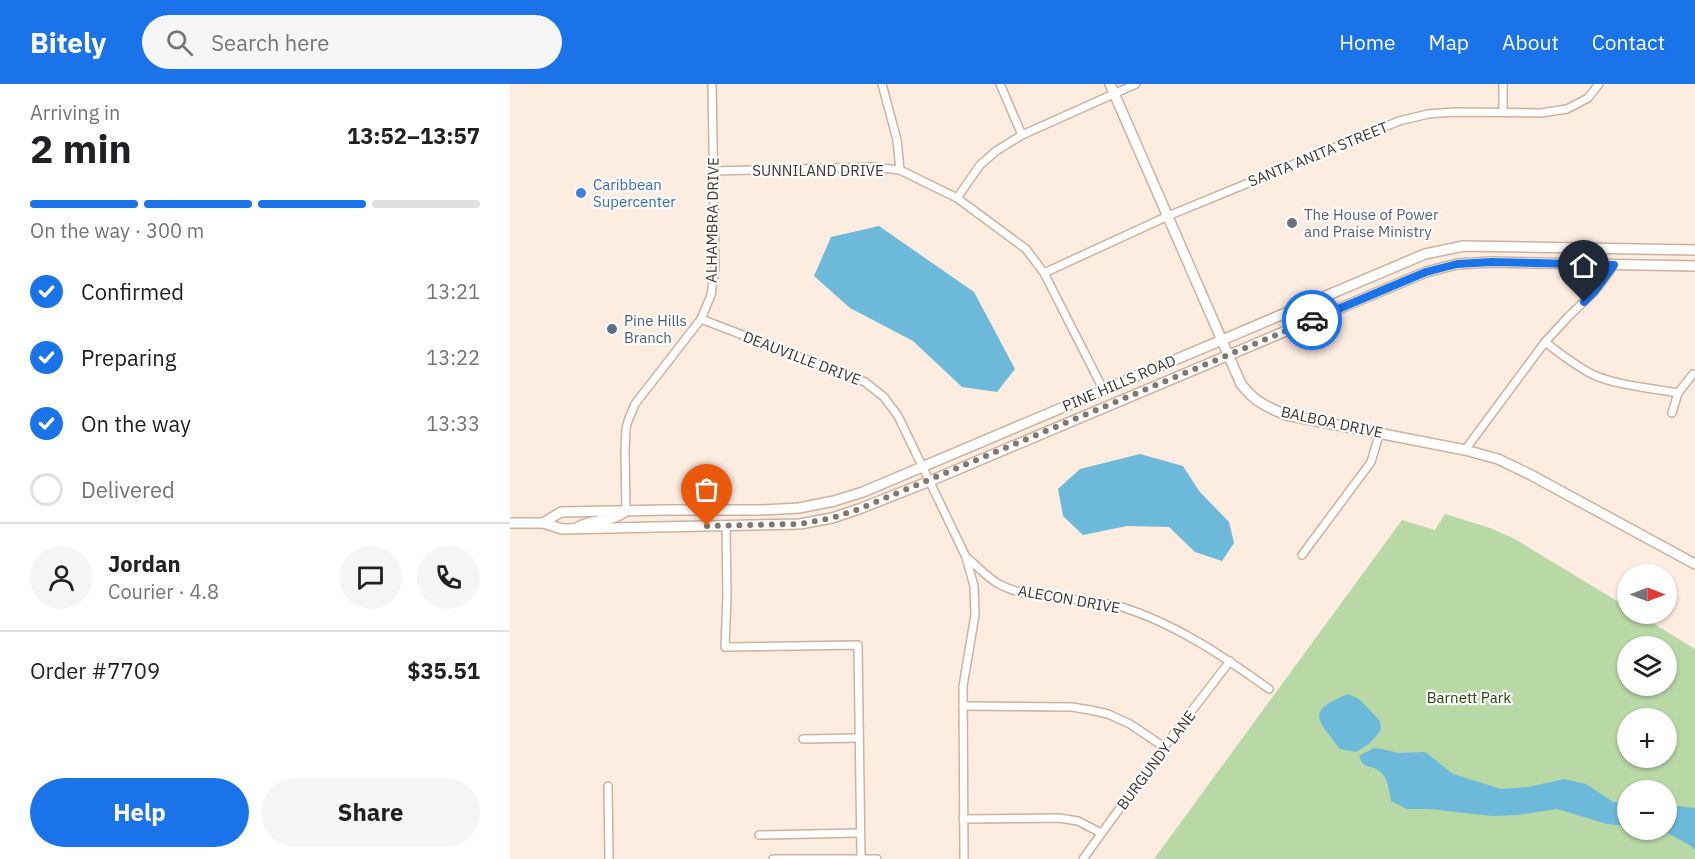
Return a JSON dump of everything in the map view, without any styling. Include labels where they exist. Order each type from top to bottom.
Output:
[{"type":"main road","name":"BALBOA DRIVE","points":[[1112,89],[1241,384],[1260,404],[1286,415],[1380,432],[1498,459],[1531,474],[1695,564]]},
{"type":"main road","name":"PINE HILLS ROAD","points":[[543,523],[561,512],[761,510],[799,508],[834,501],[863,492],[1425,254],[1464,246],[1695,250]]},
{"type":"main road","name":"PINE HILLS ROAD","points":[[510,523],[543,523],[562,529],[800,524],[832,518],[930,481],[1426,272],[1457,264],[1492,262],[1695,266]]},
{"type":"main road","points":[[576,528],[589,521],[616,519],[626,511]]},
{"type":"street","name":"ALHAMBRA DRIVE","points":[[626,511],[625,450],[628,421],[635,404],[701,319],[711,295],[715,267],[712,84]]},
{"type":"street","points":[[882,84],[897,140],[900,170]]},
{"type":"street","points":[[1000,84],[1022,135]]},
{"type":"street","points":[[957,198],[980,165],[996,151],[1022,135],[1112,89],[1136,84]]},
{"type":"street","points":[[1503,84],[1503,112]]},
{"type":"street","name":"SANTA ANITA STREET","points":[[1044,273],[1168,216],[1399,121],[1437,113],[1541,113],[1567,109],[1588,98],[1599,84]]},
{"type":"street","name":"SUNNILAND DRIVE","points":[[713,171],[872,167],[900,170],[957,198],[1026,249],[1044,273],[1103,389]]},
{"type":"street","points":[[1465,450],[1545,342],[1594,292],[1614,265]]},
{"type":"street","name":"DEAUVILLE DRIVE","points":[[701,319],[865,382],[884,397],[898,417],[923,466],[966,556],[974,586],[975,615],[963,686],[964,859]]},
{"type":"street","points":[[1545,342],[1594,375],[1632,385],[1678,393]]},
{"type":"street","points":[[1672,413],[1678,393],[1693,374]]},
{"type":"street","points":[[1302,555],[1371,462],[1380,432]]},
{"type":"street","points":[[726,526],[725,647],[858,645],[861,859]]},
{"type":"street","name":"ALECON DRIVE","points":[[966,556],[997,583],[1021,593],[1092,601],[1121,607],[1153,619],[1183,633],[1269,689]]},
{"type":"street","name":"BURGUNDY LANE","points":[[1083,859],[1164,747],[1230,662]]},
{"type":"street","points":[[963,706],[1072,707],[1090,710],[1108,714],[1130,724],[1164,747]]},
{"type":"street","points":[[803,739],[859,738]]},
{"type":"street","points":[[608,786],[609,859]]},
{"type":"street","points":[[963,819],[1059,818],[1078,821],[1101,833]]},
{"type":"street","points":[[759,835],[860,833]]},
{"type":"street","points":[[773,859],[877,859]]},
{"type":"green space","name":"Barnett Park","points":[[1445,514],[1490,528],[1513,538],[1617,601],[1617,624],[1654,624],[1674,636],[1617,636],[1617,696],[1677,696],[1677,638],[1695,649],[1695,859],[1154,859],[1402,520],[1435,530]]},
{"type":"water","points":[[879,226],[974,292],[1015,369],[997,392],[962,387],[913,341],[850,308],[814,276],[831,237]]},
{"type":"water","points":[[1140,454],[1183,466],[1199,491],[1229,522],[1234,543],[1222,561],[1195,552],[1169,527],[1127,526],[1083,535],[1063,516],[1058,489],[1080,469]]},
{"type":"water","points":[[1348,694],[1359,699],[1380,721],[1381,730],[1369,744],[1356,752],[1340,749],[1319,717],[1325,706]]},
{"type":"water","points":[[1374,748],[1398,753],[1425,752],[1453,774],[1501,789],[1529,787],[1564,779],[1586,784],[1613,802],[1617,802],[1617,825],[1557,809],[1492,816],[1429,809],[1407,809],[1391,801],[1384,776],[1375,768],[1365,765],[1359,756]]},
{"type":"water","points":[[1677,806],[1695,808],[1695,850],[1677,838]]},
{"type":"way so far","points":[[707,526],[800,524],[832,518],[859,509],[1312,320]]},
{"type":"place","name":"Caribbean Supercenter","points":[[581,193]]},
{"type":"place","name":"The House of Power and Praise Ministry","points":[[1292,223]]},
{"type":"place","name":"Pine Hills Branch","points":[[612,329]]},
{"type":"route","points":[[1312,320],[1426,272],[1457,264],[1492,262],[1614,265],[1584,302]]}]
